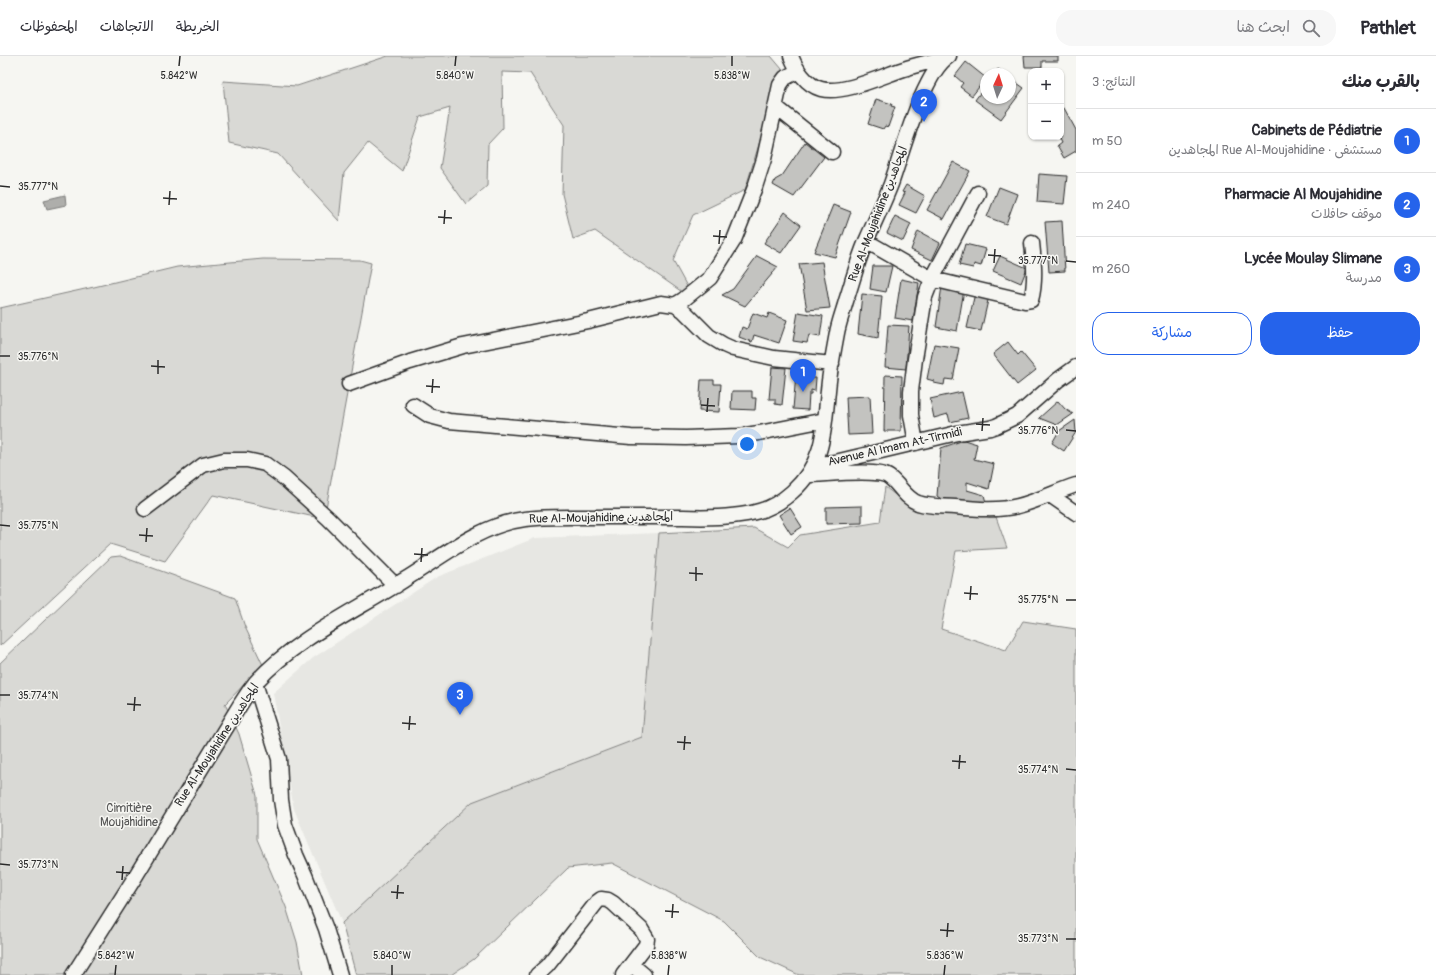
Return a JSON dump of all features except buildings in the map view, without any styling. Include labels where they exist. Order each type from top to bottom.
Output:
[{"type":"street","points":[[791,56],[798,71],[815,87],[834,90],[848,88],[907,68],[947,57]]},
{"type":"street","name":"Rue Al-Moujahidine المجاهدين","points":[[73,975],[132,882],[224,729],[255,683],[277,662],[337,619],[396,586],[441,555],[464,542],[483,532],[511,521],[541,517],[702,517],[748,514],[775,504],[791,493],[811,470],[819,455],[838,332],[858,262],[890,187],[925,88],[939,65],[947,57]]},
{"type":"street","points":[[675,305],[710,278],[734,240],[755,187],[764,159],[780,85],[785,78],[798,71]]},
{"type":"street","points":[[776,107],[832,152]]},
{"type":"street","points":[[916,443],[911,406],[912,380],[926,297],[932,278],[978,193]]},
{"type":"street","points":[[866,241],[932,278],[1016,300],[1029,301],[1032,296],[1034,280],[1032,242]]},
{"type":"street","points":[[349,384],[417,359],[475,343],[588,321],[661,303],[675,305],[683,310],[709,336],[724,345],[744,352],[774,358],[832,364]]},
{"type":"street","name":"Avenue Al Imam At-Tirmidi","points":[[811,470],[835,462],[957,432],[990,428],[1002,424],[1017,416],[1058,380],[1076,367]]},
{"type":"street","points":[[414,405],[430,416],[455,422],[650,438],[739,436],[825,420]]},
{"type":"street","points":[[145,509],[203,464],[224,460],[247,460],[265,464],[284,478],[328,518],[396,586]]},
{"type":"street","points":[[811,470],[881,473],[890,478],[906,495],[914,501],[935,506],[1000,508],[1019,505],[1076,485]]},
{"type":"street","points":[[1050,495],[1076,513]]},
{"type":"street","points":[[255,683],[279,759],[281,800],[285,825],[291,844],[326,929],[340,975]]},
{"type":"street","points":[[537,975],[547,966],[597,902],[601,899],[608,900],[612,903],[641,929],[646,936],[646,945],[628,970],[644,975]]},
{"type":"shaded area","points":[[65,195],[66,205],[47,209],[44,200]]},
{"type":"shaded area","points":[[659,533],[642,737],[472,802],[342,923],[294,809],[273,693],[313,658],[437,577],[535,538]]},
{"type":"green space","points":[[388,56],[771,56],[782,69],[745,190],[693,215],[673,261],[695,301],[595,231],[573,239],[562,194],[564,125],[530,73],[502,72],[503,128],[488,144],[487,186],[466,204],[440,168],[450,108],[420,117],[402,171],[368,143],[344,173],[339,221],[278,154],[229,143],[223,81],[297,86]]},
{"type":"green space","points":[[263,259],[360,260],[371,263],[324,519],[213,495],[165,561],[110,544],[0,646],[0,308],[177,267]]},
{"type":"green space","points":[[885,487],[916,511],[996,517],[1007,548],[956,551],[941,629],[1006,650],[1023,621],[1076,629],[1076,975],[799,975],[760,957],[724,921],[612,863],[568,868],[474,959],[451,975],[356,975],[342,923],[472,802],[642,737],[659,533],[754,528],[788,547],[800,535],[880,522]]},
{"type":"green space","name":"Cimitière Moujahidine","points":[[120,556],[235,598],[245,627],[263,665],[225,704],[239,734],[257,795],[257,839],[286,907],[297,942],[303,975],[0,975],[0,663],[111,557]]},
{"type":"place","name":"Pharmacie Al Moujahidine","points":[[924,122]]},
{"type":"place","name":"Cabinets de Pédiatrie","points":[[803,392]]},
{"type":"place","name":"Lycée Moulay Slimane","points":[[460,715]]}]
